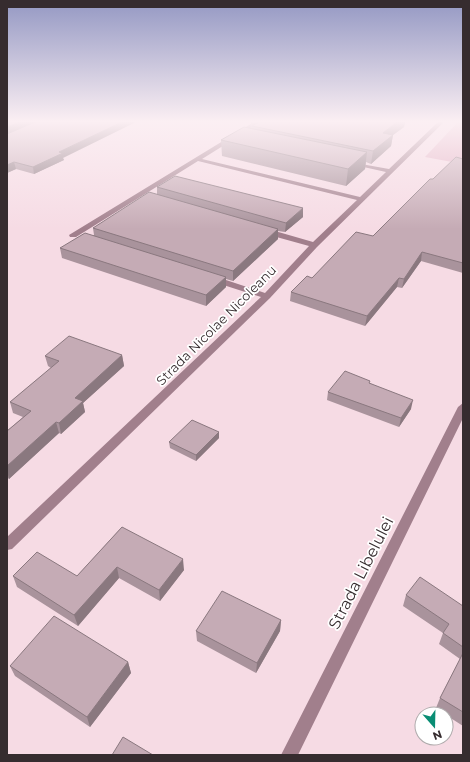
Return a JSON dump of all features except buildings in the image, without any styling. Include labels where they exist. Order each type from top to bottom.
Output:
[{"type":"street","name":"Strada Nicolae Nicoleanu","points":[[7,545],[267,296],[314,244],[404,158]]},
{"type":"street","points":[[81,238],[74,235],[198,159],[361,199]]},
{"type":"street","points":[[346,162],[390,171]]},
{"type":"street","points":[[139,195],[152,199]]},
{"type":"street","points":[[255,228],[314,244]]},
{"type":"street","points":[[202,275],[267,296]]},
{"type":"street","name":"Strada Libelulei","points":[[289,755],[463,407]]},
{"type":"shaded area","points":[[428,158],[463,158],[463,164]]}]
